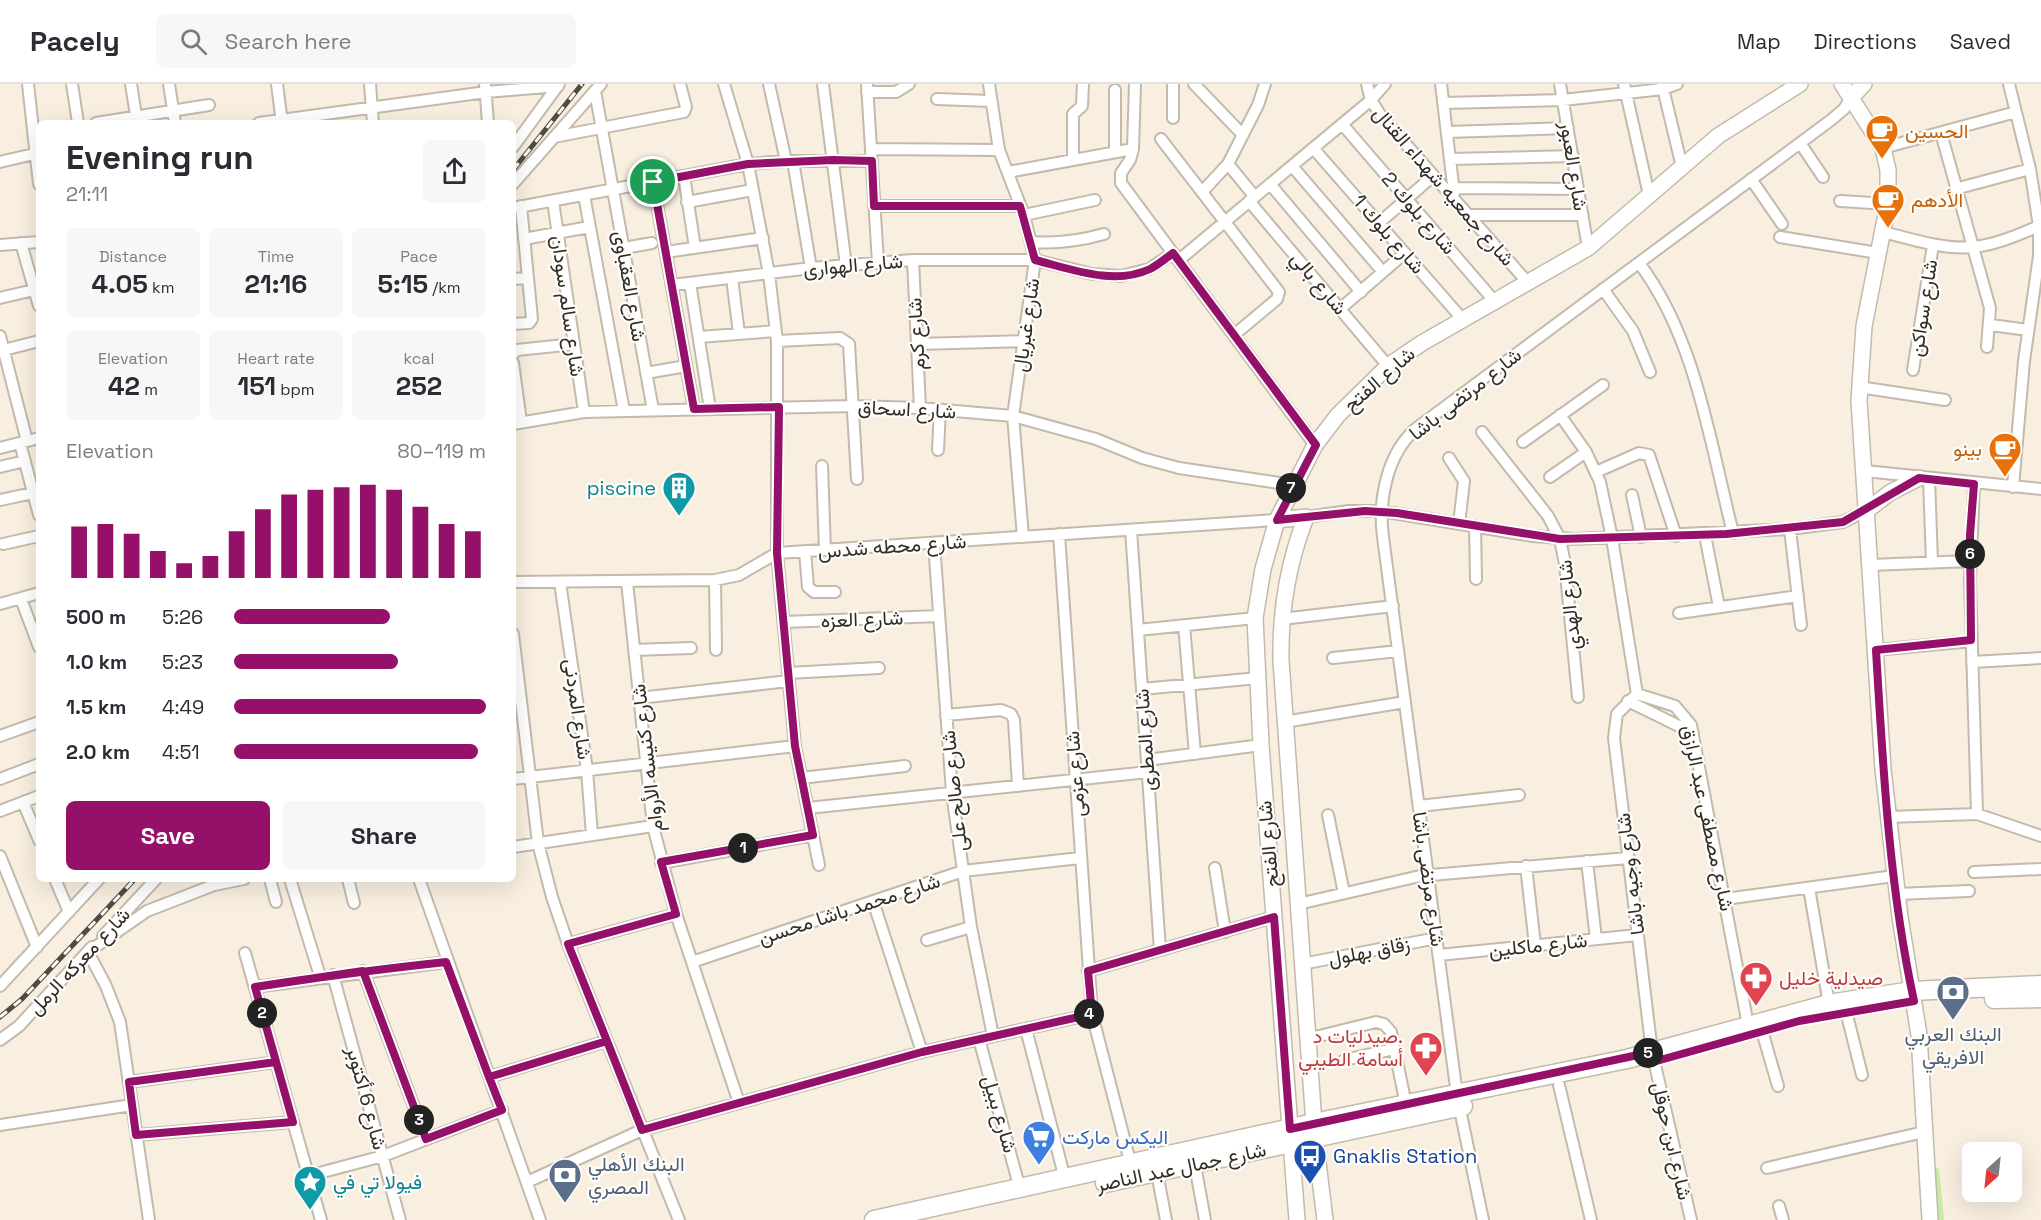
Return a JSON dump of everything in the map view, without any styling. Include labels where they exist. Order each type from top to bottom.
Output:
[{"type":"main road","name":"شارع جمال عبد الناصر","points":[[918,1220],[1195,1165],[1406,1105],[1459,1101],[1559,1085],[1829,1004],[2041,985]]},
{"type":"main road","name":"شارع جمال عبد الناصر","points":[[1755,1028],[1913,996],[2041,998]]},
{"type":"main road","name":"شارع جمال عبد الناصر","points":[[1315,1131],[1653,1057]]},
{"type":"main road","name":"شارع جمال عبد الناصر","points":[[874,1220],[1131,1165],[1291,1137]]},
{"type":"street","points":[[28,84],[35,132],[36,166]]},
{"type":"street","points":[[72,84],[78,120]]},
{"type":"street","points":[[131,84],[137,120],[209,105]]},
{"type":"street","points":[[169,84],[174,120]]},
{"type":"street","points":[[277,84],[282,120]]},
{"type":"street","points":[[370,84],[373,120]]},
{"type":"street","points":[[554,137],[684,112],[686,107],[680,84]]},
{"type":"street","points":[[724,84],[748,164],[763,238],[777,336],[779,407],[777,553],[795,746],[819,865]]},
{"type":"street","points":[[769,84],[790,161],[812,268]]},
{"type":"street","points":[[823,84],[846,266]]},
{"type":"street","points":[[878,263],[867,88],[896,92],[909,84]]},
{"type":"street","name":"شارع غبريال","points":[[989,84],[999,150],[1022,210],[1035,260],[1013,416],[1023,537]]},
{"type":"street","points":[[1073,160],[1073,114],[1082,105],[1083,84]]},
{"type":"street","points":[[1135,84],[1133,149],[1130,160],[1122,170],[1122,183],[1316,445]]},
{"type":"street","points":[[1173,84],[1173,118]]},
{"type":"street","points":[[1194,84],[1243,135]]},
{"type":"street","points":[[1202,192],[1228,164],[1258,105],[1265,84]]},
{"type":"street","name":"شارع جمعيه شهداء القنال","points":[[1367,84],[1371,100],[1381,116],[1433,176],[1454,194],[1468,215],[1529,284]]},
{"type":"street","name":"شارع الهوارى","points":[[672,285],[812,268],[913,260],[1035,260],[1092,274],[1121,276],[1149,269],[1176,256],[1225,222],[1371,100],[1385,84]]},
{"type":"street","points":[[1441,84],[1454,194],[1578,189]]},
{"type":"street","name":"شارع العبور","points":[[1560,84],[1588,248]]},
{"type":"street","points":[[1443,103],[1563,100],[1625,88],[1677,84]]},
{"type":"street","name":"شارع الفتح","points":[[1297,1220],[1260,745],[1255,618],[1263,569],[1277,520],[1293,485],[1316,445],[1338,415],[1388,366],[1422,343],[1496,303],[1588,248],[1682,167],[1746,117],[1800,84]]},
{"type":"street","points":[[1842,84],[1883,148],[1888,170],[1888,204],[1864,326],[1859,387],[1888,818],[1894,876],[1920,1044],[1930,1220]]},
{"type":"street","points":[[1851,98],[1864,84]]},
{"type":"street","points":[[2008,84],[2030,169],[2040,226],[2036,317],[2028,330],[2013,487]]},
{"type":"street","points":[[289,120],[486,88],[559,85]]},
{"type":"street","points":[[516,143],[559,85]]},
{"type":"street","points":[[1663,86],[1682,167]]},
{"type":"street","points":[[516,181],[598,87]]},
{"type":"street","name":"شارع العقباوى","points":[[598,87],[602,128],[653,410]]},
{"type":"street","points":[[486,88],[488,120]]},
{"type":"street","points":[[1625,88],[1649,195]]},
{"type":"street","points":[[1115,90],[1115,152]]},
{"type":"street","name":"شارع مرتضى باشا","points":[[1483,1220],[1459,1101],[1381,511],[1395,458],[1410,434],[1838,115],[1851,98]]},
{"type":"street","points":[[937,99],[991,101]]},
{"type":"street","points":[[1883,148],[2016,112]]},
{"type":"street","name":"شارع بلوك 2","points":[[1342,124],[1496,303]]},
{"type":"street","points":[[1447,132],[1568,128]]},
{"type":"street","points":[[1941,133],[1988,301],[1991,324],[1987,347]]},
{"type":"street","points":[[1161,139],[1279,294],[1234,335]]},
{"type":"street","points":[[1800,143],[1823,177]]},
{"type":"street","name":"شارع بلوك 1","points":[[1313,148],[1464,321]]},
{"type":"street","points":[[871,149],[999,150]]},
{"type":"street","points":[[1008,172],[1133,149]]},
{"type":"street","points":[[0,162],[34,154]]},
{"type":"street","points":[[1450,159],[1573,156]]},
{"type":"street","points":[[516,324],[529,322],[532,318],[524,239],[517,207],[748,164],[790,161],[872,161]]},
{"type":"street","name":"شارع بالي","points":[[1228,164],[1252,199],[1388,366]]},
{"type":"street","points":[[1292,166],[1383,272]]},
{"type":"street","points":[[1955,189],[2030,169]]},
{"type":"street","points":[[1379,223],[1433,176]]},
{"type":"street","points":[[684,177],[694,248]]},
{"type":"street","points":[[1751,179],[1782,224]]},
{"type":"street","points":[[653,182],[694,409]]},
{"type":"street","points":[[1270,184],[1361,291]]},
{"type":"street","points":[[687,202],[753,190]]},
{"type":"street","points":[[584,195],[624,411]]},
{"type":"street","points":[[874,206],[1022,210],[1095,200]]},
{"type":"street","name":"شارع سالم سودان","points":[[553,201],[584,412]]},
{"type":"street","points":[[1840,201],[1888,204]]},
{"type":"street","points":[[1468,215],[1582,215]]},
{"type":"street","points":[[1883,232],[1933,245],[1972,248],[2006,242],[2040,226]]},
{"type":"street","points":[[524,239],[590,227]]},
{"type":"street","points":[[1032,242],[1065,243],[1104,234]]},
{"type":"street","points":[[1780,237],[1878,253]]},
{"type":"street","points":[[666,252],[763,238]]},
{"type":"street","points":[[0,245],[36,242]]},
{"type":"street","points":[[21,243],[36,296]]},
{"type":"street","points":[[624,248],[652,243]]},
{"type":"street","name":"شارع سواكن","points":[[1913,370],[1933,245]]},
{"type":"street","points":[[1340,309],[1405,253]]},
{"type":"street","name":"شارع كرم","points":[[913,260],[920,408]]},
{"type":"street","points":[[1639,263],[1662,297],[1681,339],[1733,533]]},
{"type":"street","points":[[516,279],[528,278]]},
{"type":"street","points":[[732,278],[739,334]]},
{"type":"street","points":[[690,283],[710,409]]},
{"type":"street","points":[[1603,290],[1633,331],[1650,372]]},
{"type":"street","points":[[0,298],[36,299]]},
{"type":"street","points":[[1991,324],[2028,330]]},
{"type":"street","points":[[699,337],[739,334],[840,338],[851,348],[857,479]]},
{"type":"street","points":[[0,336],[36,504]]},
{"type":"street","points":[[917,344],[1023,341]]},
{"type":"street","points":[[2,351],[36,342]]},
{"type":"street","points":[[516,351],[574,344]]},
{"type":"street","points":[[646,373],[686,366]]},
{"type":"street","points":[[1523,442],[1603,385]]},
{"type":"street","points":[[1859,387],[1945,400]]},
{"type":"street","name":"شارع اسحاق","points":[[517,423],[584,412],[854,406],[920,408],[1013,416],[1085,435],[1142,458],[1179,468],[1293,485]]},
{"type":"street","points":[[516,408],[517,423]]},
{"type":"street","points":[[938,450],[940,410]]},
{"type":"street","points":[[1560,416],[1586,452],[1596,472],[1612,538],[1632,698],[1693,733]]},
{"type":"street","name":"شارع الهدي","points":[[1482,432],[1548,516],[1560,539],[1565,564],[1578,697]]},
{"type":"street","points":[[0,448],[36,439]]},
{"type":"street","points":[[1550,477],[1586,452]]},
{"type":"street","points":[[1596,472],[1639,453],[1649,455],[1676,536]]},
{"type":"street","points":[[1449,458],[1464,481],[1459,524]]},
{"type":"street","points":[[0,467],[25,461]]},
{"type":"street","points":[[822,466],[825,550]]},
{"type":"street","points":[[1865,471],[1924,479],[2041,489]]},
{"type":"street","points":[[1277,520],[1349,511],[1381,511],[1560,539],[1705,535],[1790,529],[1843,522],[1867,510],[1891,492],[1924,479]]},
{"type":"street","points":[[1924,479],[1932,562]]},
{"type":"street","points":[[1974,484],[1970,561],[1977,814]]},
{"type":"street","points":[[0,500],[33,493]]},
{"type":"street","points":[[1632,495],[1641,537]]},
{"type":"street","name":"شارع الفتح","points":[[1306,517],[1292,556],[1282,619],[1281,661],[1307,1039],[1325,1220]]},
{"type":"street","name":"شارع محطه شدس","points":[[516,582],[715,580],[739,575],[777,553],[1277,520]]},
{"type":"street","points":[[1475,526],[1476,579]]},
{"type":"street","points":[[1790,529],[1802,625]]},
{"type":"street","name":"شارع المطرى","points":[[1131,530],[1160,950]]},
{"type":"street","name":"شارع عزمى","points":[[1059,534],[1092,1014],[1131,1165]]},
{"type":"street","points":[[1705,535],[1719,607]]},
{"type":"street","points":[[3,544],[36,537]]},
{"type":"street","name":"شارع صالح على","points":[[934,543],[952,793],[971,927],[993,1036]]},
{"type":"street","points":[[805,552],[808,587],[814,592],[835,592]]},
{"type":"street","points":[[1870,565],[1970,561]]},
{"type":"street","points":[[715,580],[716,650]]},
{"type":"street","name":"شارع المردنى","points":[[560,582],[587,770],[592,835]]},
{"type":"street","name":"شارع كنيسه الأروام","points":[[627,582],[653,826],[676,914],[739,1103]]},
{"type":"street","points":[[0,604],[36,594]]},
{"type":"street","points":[[1679,613],[1798,596]]},
{"type":"street","points":[[21,598],[36,639]]},
{"type":"street","points":[[1282,619],[1393,606]]},
{"type":"street","name":"شارع العزه","points":[[784,622],[939,616]]},
{"type":"street","points":[[1138,630],[1255,618]]},
{"type":"street","points":[[1184,625],[1195,754]]},
{"type":"street","points":[[1876,650],[1971,640]]},
{"type":"street","points":[[634,650],[691,648]]},
{"type":"street","points":[[1333,658],[1398,651]]},
{"type":"street","points":[[1972,662],[2041,658]]},
{"type":"street","points":[[639,698],[788,677],[879,668]]},
{"type":"street","points":[[1142,689],[1258,678]]},
{"type":"street","points":[[516,683],[538,843],[568,944],[679,1220]]},
{"type":"street","name":"شارع مصطفى عبد الرازق","points":[[1632,698],[1676,706],[1688,717],[1725,899],[1755,1028],[1778,1086]]},
{"type":"street","name":"شارع وجيه باشا","points":[[1632,698],[1617,714],[1613,730],[1653,1057]]},
{"type":"street","points":[[1284,722],[1405,702]]},
{"type":"street","points":[[946,715],[1001,710],[1011,714],[1014,720],[1018,786]]},
{"type":"street","points":[[0,735],[36,723]]},
{"type":"street","points":[[1147,760],[1260,745]]},
{"type":"street","points":[[516,779],[795,746]]},
{"type":"street","points":[[0,779],[36,765]]},
{"type":"street","points":[[801,778],[905,766]]},
{"type":"street","points":[[808,808],[1148,772]]},
{"type":"street","points":[[1419,806],[1519,795]]},
{"type":"street","points":[[0,811],[36,797]]},
{"type":"street","points":[[23,802],[36,833]]},
{"type":"street","points":[[1888,818],[1977,814],[2041,836],[2041,845]]},
{"type":"street","points":[[1328,815],[1344,893]]},
{"type":"street","points":[[516,847],[653,826]]},
{"type":"street","points":[[661,862],[813,835]]},
{"type":"street","points":[[0,856],[37,947]]},
{"type":"street","name":"شارع محمد باشا محسن","points":[[692,962],[963,871],[1080,858]]},
{"type":"street","points":[[1298,904],[1428,874],[1628,858]]},
{"type":"street","points":[[1587,861],[1596,939]]},
{"type":"street","points":[[1526,866],[1535,945]]},
{"type":"street","points":[[1215,868],[1225,932]]},
{"type":"street","points":[[1974,872],[2041,868]]},
{"type":"street","points":[[1725,899],[1894,876]]},
{"type":"street","points":[[56,882],[69,912]]},
{"type":"street","points":[[0,986],[96,882]]},
{"type":"street","name":"شارع معركه الرمل","points":[[0,1040],[18,1026],[153,882]]},
{"type":"street","points":[[148,1220],[120,1022],[106,986],[88,952],[147,911],[214,885],[229,882]]},
{"type":"street","points":[[271,882],[276,902]]},
{"type":"street","points":[[292,882],[320,976]]},
{"type":"street","points":[[349,882],[354,903]]},
{"type":"street","points":[[419,882],[540,1220]]},
{"type":"street","points":[[1809,888],[1829,1004]]},
{"type":"street","points":[[1897,894],[1969,891]]},
{"type":"street","points":[[873,901],[922,1052]]},
{"type":"street","points":[[568,944],[676,914]]},
{"type":"street","points":[[1088,971],[1274,917]]},
{"type":"street","points":[[927,940],[971,927]]},
{"type":"street","name":"شارع ماكلين","points":[[1439,955],[1638,935]]},
{"type":"street","name":"زقاق بهلول","points":[[1302,964],[1437,938]]},
{"type":"street","points":[[245,953],[321,1220]]},
{"type":"street","points":[[255,987],[320,976],[446,962]]},
{"type":"street","points":[[363,971],[426,1139]]},
{"type":"street","name":"شارع 6 أكتوبر","points":[[333,975],[400,1220]]},
{"type":"street","points":[[1846,1011],[1862,1075]]},
{"type":"street","points":[[527,1182],[642,1130],[922,1052],[1092,1014]]},
{"type":"street","points":[[1307,1039],[1380,1022],[1389,1029],[1406,1105]]},
{"type":"street","points":[[1026,1029],[1065,1179]]},
{"type":"street","name":"شارع ببيل","points":[[979,1039],[1020,1189]]},
{"type":"street","points":[[489,1077],[607,1041]]},
{"type":"street","points":[[1344,1060],[1394,1049]]},
{"type":"street","name":"شارع ابن حوقل","points":[[1653,1057],[1691,1220]]},
{"type":"street","points":[[129,1082],[276,1062]]},
{"type":"street","points":[[1559,1085],[1592,1220]]},
{"type":"street","points":[[0,1125],[132,1105]]},
{"type":"street","points":[[308,1176],[383,1156],[502,1110]]},
{"type":"street","points":[[136,1135],[293,1122]]},
{"type":"street","points":[[1767,1168],[1924,1132]]},
{"type":"street","points":[[1195,1165],[1205,1220]]},
{"type":"street","points":[[1157,1173],[1166,1220]]},
{"type":"street","points":[[1779,1206],[1783,1220]]},
{"type":"green space","points":[[1932,1167],[1939,1169],[1944,1220],[1935,1220]]},
{"type":"railway","points":[[516,166],[582,84]]},
{"type":"railway","points":[[0,1017],[22,999],[132,882]]},
{"type":"place","name":"الحسين","points":[[1882,160]]},
{"type":"place","name":"الأدهم","points":[[1888,229]]},
{"type":"place","name":"بينو","points":[[2005,478]]},
{"type":"place","name":"piscine","points":[[679,517]]},
{"type":"place","name":"صيدلية خليل","points":[[1756,1007]]},
{"type":"place","name":"البنك العربي الافريقي","points":[[1953,1021]]},
{"type":"place","name":"صيدليات د. أسامة الطيبي","points":[[1426,1077]]},
{"type":"place","name":"اليكس ماركت","points":[[1039,1166]]},
{"type":"place","name":"Gnaklis Station","points":[[1310,1185]]},
{"type":"place","name":"البنك الأهلي المصري","points":[[565,1204]]},
{"type":"place","name":"فيولا تي في","points":[[310,1211]]},
{"type":"route","points":[[653,182],[694,409],[779,407],[777,553],[795,746],[813,835],[661,862],[676,914],[568,944],[607,1041],[489,1077],[446,962],[363,971],[333,975],[320,976],[255,987],[276,1062],[129,1082],[136,1135],[293,1122],[255,987],[363,971],[426,1139],[502,1110],[489,1077],[548,1059],[607,1041],[642,1130],[922,1052],[1092,1014],[1088,971],[1274,917],[1290,1129],[1652,1052],[1653,1062],[1799,1021],[1914,1001],[1894,876],[1880,733],[1876,650],[1971,640],[1970,535],[1974,484],[1919,478],[1891,492],[1867,510],[1843,522],[1726,534],[1560,539],[1381,511],[1334,512],[1277,520],[1293,485],[1316,445],[1173,253],[1149,269],[1121,276],[1092,274],[1035,260],[1032,242],[1020,206],[874,206],[872,161],[786,161],[748,164],[653,182]]}]
